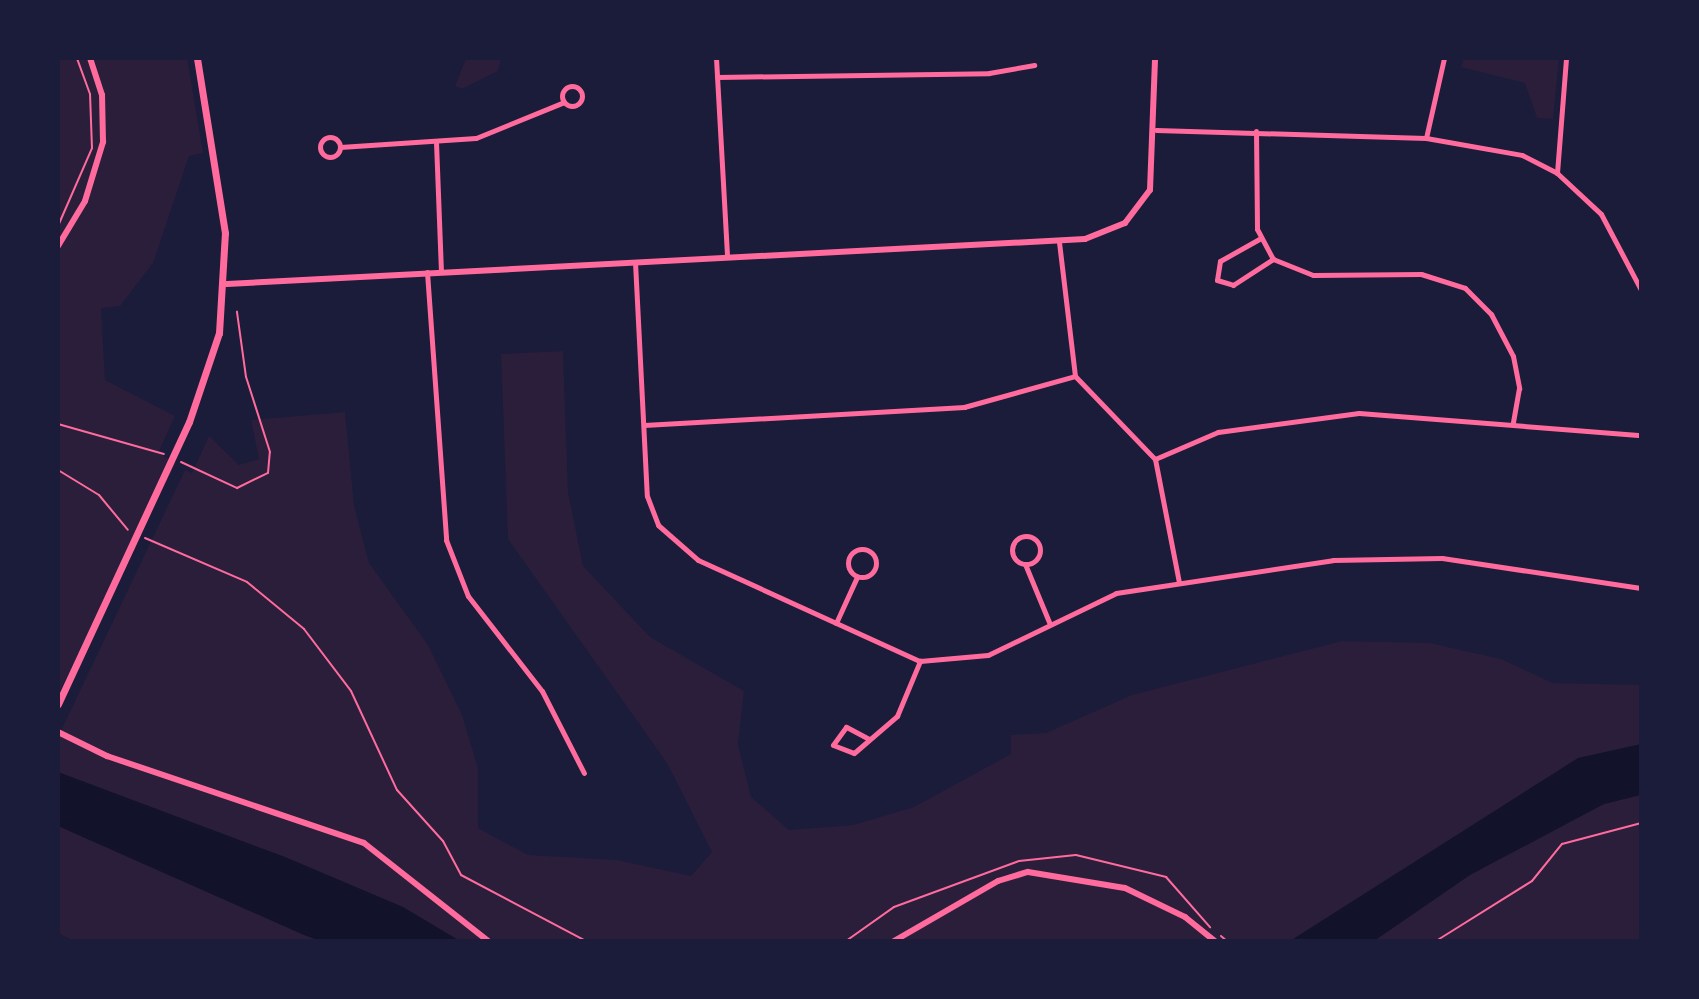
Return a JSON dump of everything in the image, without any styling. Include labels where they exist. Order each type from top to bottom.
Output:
[{"type":"main road","points":[[58,704],[189,422],[212,363],[227,284],[197,58]]},
{"type":"street","points":[[58,246],[85,201],[103,142],[102,95],[90,58]]},
{"type":"street","points":[[716,58],[727,256]]},
{"type":"street","points":[[227,284],[727,256],[1059,242],[1105,233],[1141,207],[1155,168],[1155,58]]},
{"type":"street","points":[[1426,138],[1444,58]]},
{"type":"street","points":[[1557,173],[1566,58]]},
{"type":"street","points":[[717,77],[989,73],[1034,65]]},
{"type":"street","points":[[340,147],[436,142],[504,132],[564,102]]},
{"type":"street","points":[[1156,130],[1426,138],[1499,147],[1557,173],[1601,214],[1641,290]]},
{"type":"street","points":[[1256,131],[1261,238],[1273,259],[1313,275],[1421,274],[1465,288],[1491,314],[1513,356],[1519,388],[1513,422]]},
{"type":"street","points":[[436,142],[441,271]]},
{"type":"street","points":[[1261,238],[1220,261],[1217,280],[1233,285],[1273,259]]},
{"type":"street","points":[[1059,242],[1075,376],[1155,459],[1179,582]]},
{"type":"street","points":[[635,262],[647,496],[675,547],[920,661],[988,655],[1049,622],[1116,593],[1179,582],[1410,556],[1641,588]]},
{"type":"street","points":[[427,272],[440,504],[455,568],[542,691],[584,773]]},
{"type":"street","points":[[644,425],[964,407],[1075,376]]},
{"type":"street","points":[[1155,459],[1218,432],[1306,417],[1407,412],[1641,435]]},
{"type":"street","points":[[1025,564],[1040,555],[1030,536],[1013,548],[1025,564],[1049,622]]},
{"type":"street","points":[[836,623],[857,577],[876,567],[869,551],[849,557],[857,577]]},
{"type":"street","points":[[869,739],[846,727],[833,745],[845,755],[869,739],[905,704],[920,661]]},
{"type":"street","points":[[58,732],[136,766],[364,843],[488,941]]},
{"type":"street","points":[[894,941],[964,899],[1028,872],[1125,888],[1185,917],[1215,941]]},
{"type":"path","points":[[58,226],[92,148],[90,94],[77,58]]},
{"type":"path","points":[[58,424],[166,454],[226,485],[263,480],[270,452],[246,377],[237,312]]},
{"type":"path","points":[[58,470],[99,495],[123,527],[247,582],[304,629],[351,691],[391,780],[443,841],[461,875],[586,941]]},
{"type":"path","points":[[1436,941],[1532,881],[1562,844],[1641,823]]},
{"type":"path","points":[[846,941],[894,907],[1019,861],[1076,855],[1166,877],[1227,941]]},
{"type":"shaded area","points":[[58,58],[187,58],[203,153],[189,156],[153,263],[120,306],[101,308],[105,380],[175,416],[158,453],[176,463],[58,694]]},
{"type":"shaded area","points":[[466,58],[501,58],[498,71],[462,89],[455,86]]},
{"type":"shaded area","points":[[1464,58],[1559,58],[1553,119],[1537,118],[1525,83],[1461,67]]},
{"type":"shaded area","points":[[563,351],[568,492],[583,566],[650,637],[744,691],[738,745],[751,797],[789,830],[853,825],[914,807],[1011,754],[1011,735],[1046,733],[1132,695],[1342,641],[1430,643],[1501,659],[1553,683],[1641,685],[1641,941],[74,941],[58,933],[58,737],[185,470],[192,473],[209,436],[239,465],[259,459],[251,420],[345,412],[354,506],[369,563],[428,645],[462,715],[478,768],[478,828],[528,855],[617,860],[691,876],[712,852],[667,763],[508,539],[501,354]]},
{"type":"shaded area","points":[[1641,744],[1641,795],[1604,804],[1470,875],[1374,941],[1290,941],[1578,758]]},
{"type":"shaded area","points":[[58,772],[285,857],[403,907],[460,941],[320,941],[304,935],[58,826]]}]
